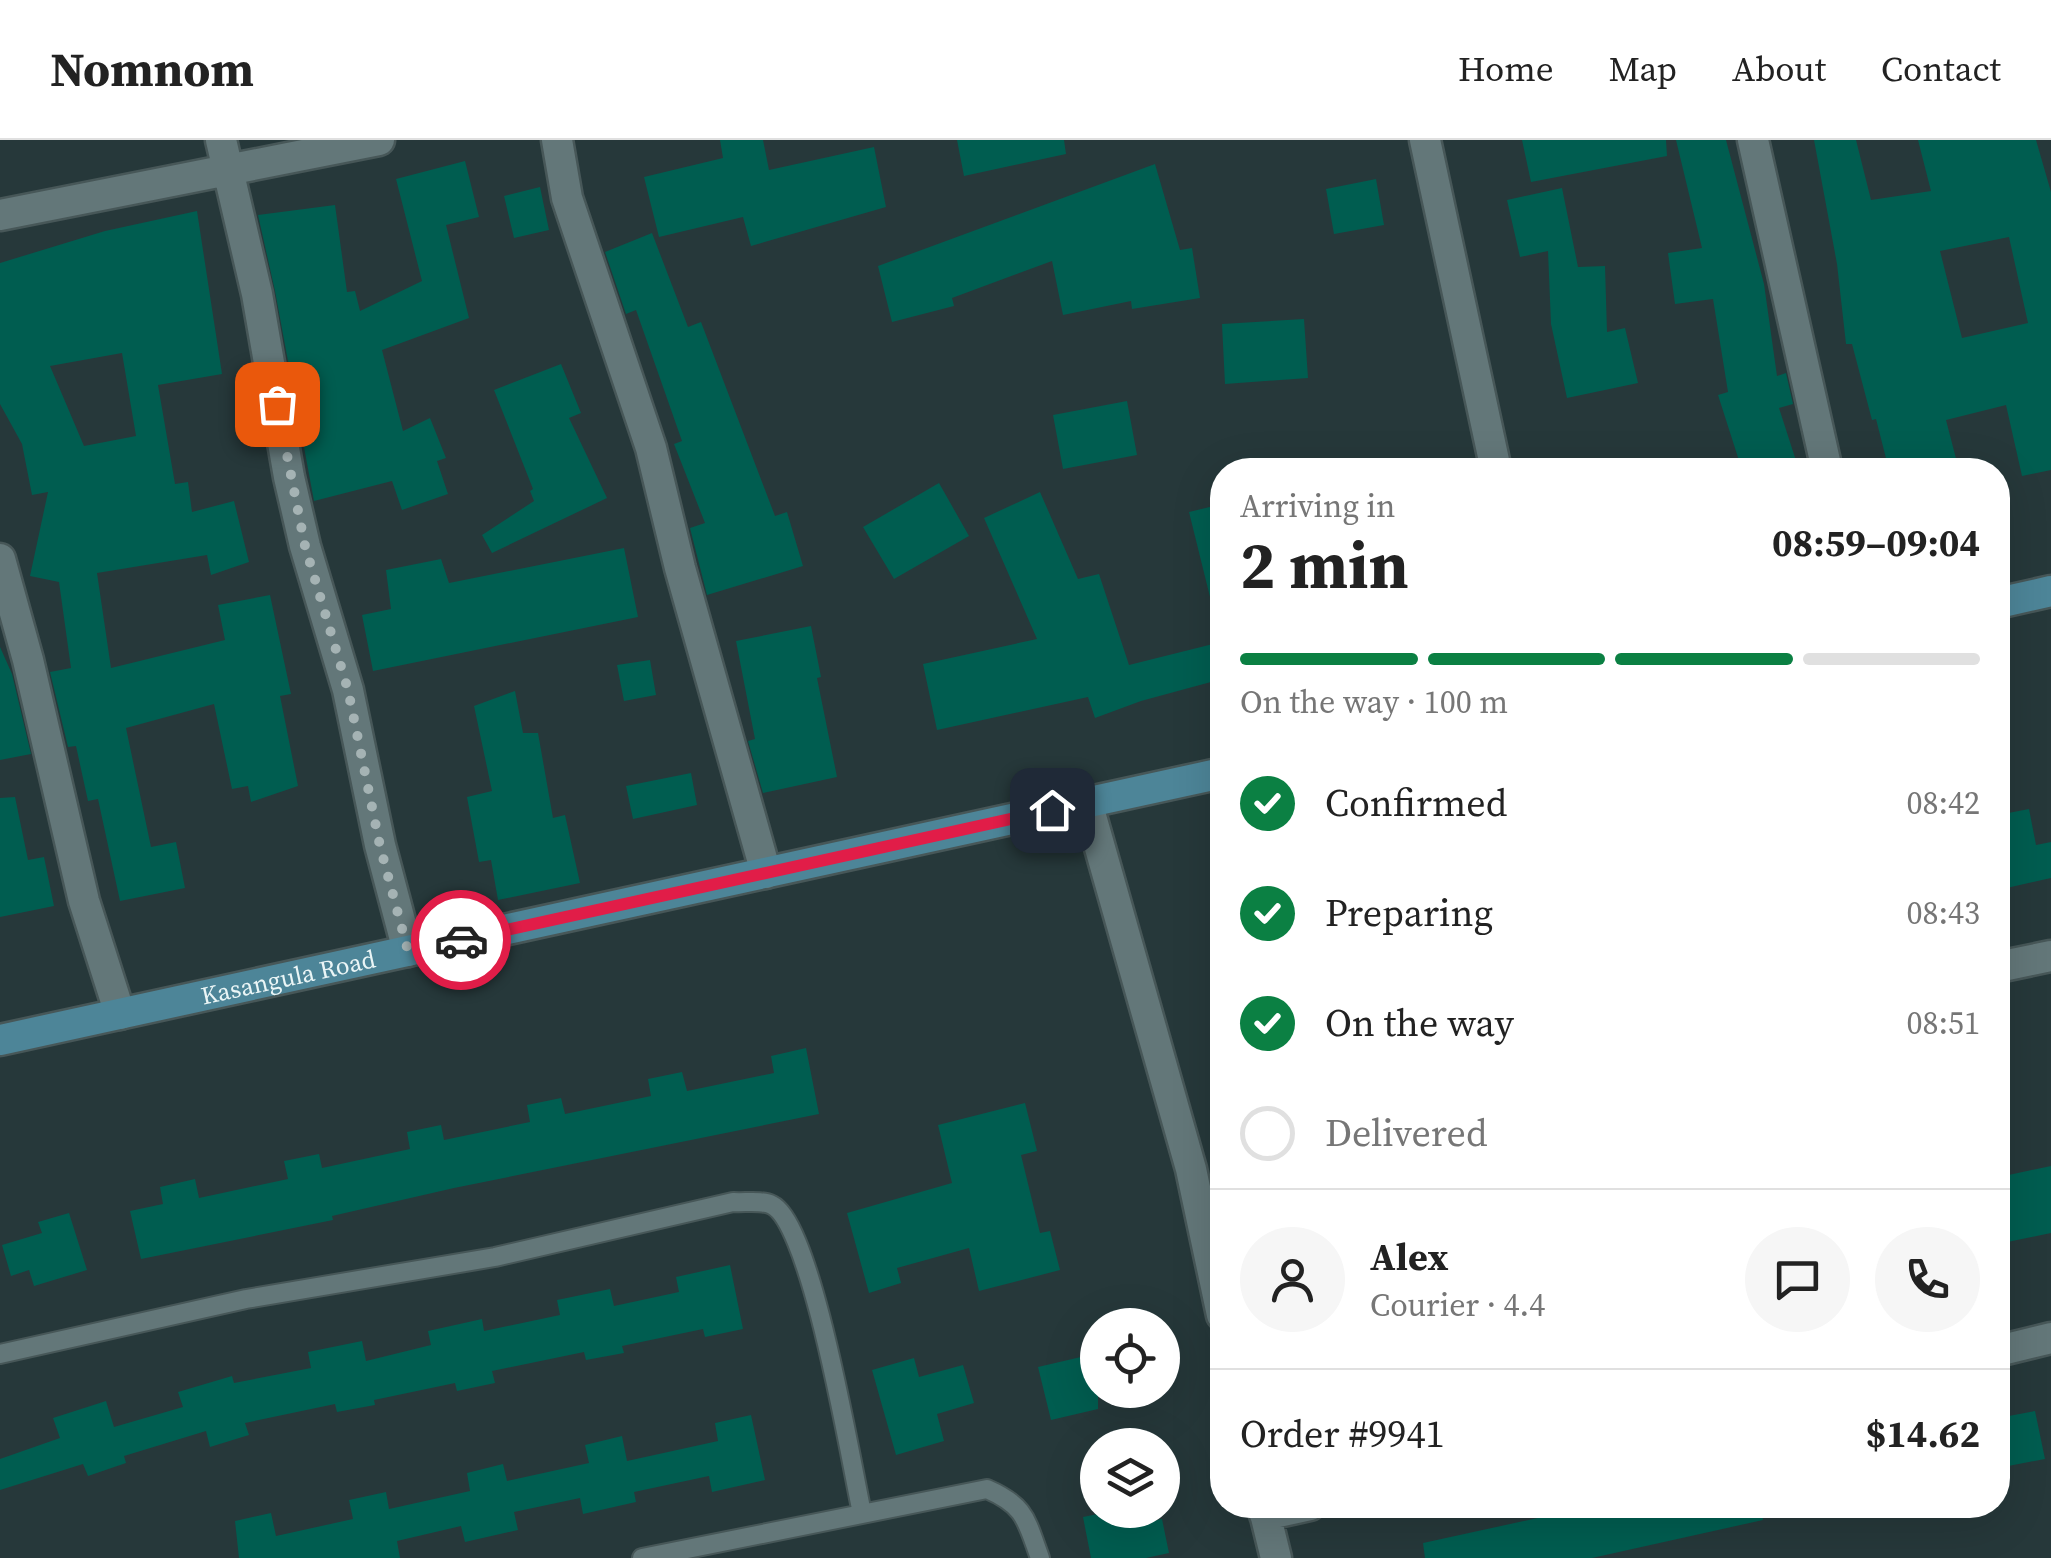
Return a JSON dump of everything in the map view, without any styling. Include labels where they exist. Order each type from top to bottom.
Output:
[{"type":"main road","points":[[2010,600],[2051,591]]},
{"type":"main road","name":"Kasangula Road","points":[[0,1040],[1210,776]]},
{"type":"street","points":[[0,215],[225,154],[379,140]]},
{"type":"street","points":[[557,140],[566,198],[652,448],[680,568],[766,873]]},
{"type":"street","points":[[1425,140],[1493,458]]},
{"type":"street","points":[[1752,140],[1824,458]]},
{"type":"street","points":[[225,154],[258,294],[301,529],[348,690],[380,846],[408,951]]},
{"type":"street","points":[[0,559],[28,660],[84,901],[120,1014]]},
{"type":"street","points":[[1088,802],[1191,1169],[1210,1258]]},
{"type":"street","points":[[2010,965],[2051,956]]},
{"type":"street","points":[[2010,1348],[2051,1338]]},
{"type":"street","points":[[1266,1518],[1276,1558]]},
{"type":"lane","points":[[0,1354],[246,1298],[494,1257],[734,1202],[771,1204],[785,1217],[798,1242],[815,1296],[862,1513]]},
{"type":"lane","points":[[642,1558],[987,1489],[1010,1500],[1025,1517],[1040,1558]]},
{"type":"building","points":[[720,140],[763,140],[769,170],[874,147],[886,207],[751,246],[743,217],[659,237],[644,177],[723,158]]},
{"type":"building","points":[[957,140],[1064,140],[1066,154],[964,176]]},
{"type":"building","points":[[1522,140],[1666,140],[1667,156],[1531,182]]},
{"type":"building","points":[[1676,140],[1726,140],[1764,284],[1777,376],[1786,373],[1793,404],[1779,408],[1795,458],[1738,458],[1718,395],[1728,392],[1713,299],[1675,304],[1668,253],[1702,248]]},
{"type":"building","points":[[1814,140],[1856,140],[1871,200],[1931,191],[1918,140],[2036,140],[2051,192],[2051,470],[2022,476],[2006,405],[1946,420],[1956,458],[1886,458],[1852,344],[1846,344],[1837,264]],"holes":[[[2009,237],[2028,323],[1962,338],[1940,251]]]},
{"type":"building","points":[[465,161],[479,217],[446,225],[469,318],[382,350],[403,431],[430,418],[446,458],[437,461],[448,494],[402,510],[392,481],[314,501],[258,215],[335,205],[347,292],[355,291],[360,311],[422,281],[396,179]]},
{"type":"building","points":[[1155,164],[1180,250],[1192,248],[1200,298],[1132,309],[1131,301],[1063,315],[1052,261],[952,298],[954,306],[892,322],[878,266]]},
{"type":"building","points":[[1376,179],[1384,225],[1334,234],[1326,189]]},
{"type":"building","points":[[540,187],[549,230],[514,238],[504,196]]},
{"type":"building","points":[[1562,188],[1578,267],[1605,266],[1607,332],[1625,328],[1638,383],[1567,398],[1551,324],[1548,251],[1520,257],[1507,200]]},
{"type":"building","points":[[197,211],[222,374],[158,385],[175,484],[188,482],[192,512],[234,501],[249,562],[211,575],[207,555],[97,573],[111,668],[225,640],[218,605],[270,595],[291,694],[280,696],[298,786],[251,802],[248,786],[232,789],[214,704],[126,728],[151,847],[176,842],[185,888],[120,901],[98,799],[88,801],[76,746],[68,747],[50,672],[71,668],[59,582],[30,576],[48,492],[32,495],[22,444],[0,404],[0,263],[105,231]],"holes":[[[122,353],[136,436],[84,446],[50,366]]]},
{"type":"building","points":[[652,233],[688,327],[701,322],[775,516],[787,512],[803,566],[707,595],[690,528],[705,523],[674,444],[682,441],[636,310],[626,314],[605,252]]},
{"type":"building","points":[[1304,319],[1308,378],[1225,384],[1222,324]]},
{"type":"building","points":[[561,364],[581,413],[569,418],[607,498],[492,553],[482,535],[534,501],[530,491],[533,489],[494,390]]},
{"type":"building","points":[[1127,401],[1137,455],[1063,469],[1053,415]]},
{"type":"building","points":[[939,483],[969,536],[894,579],[863,527]]},
{"type":"building","points":[[1040,492],[1078,579],[1099,574],[1129,665],[1210,645],[1210,682],[1095,718],[1088,697],[937,730],[923,664],[1037,639],[984,518]]},
{"type":"building","points":[[1210,507],[1210,597],[1189,512]]},
{"type":"building","points":[[624,548],[638,617],[373,671],[362,615],[391,609],[386,570],[441,559],[449,583]]},
{"type":"building","points":[[811,626],[837,777],[763,793],[748,741],[755,739],[736,641]]},
{"type":"building","points":[[0,647],[12,674],[31,754],[0,760]]},
{"type":"building","points":[[650,660],[656,695],[624,701],[617,665]]},
{"type":"building","points":[[515,691],[523,733],[538,733],[553,818],[565,815],[580,883],[498,900],[491,860],[479,862],[467,797],[492,791],[474,706]]},
{"type":"building","points":[[691,773],[697,805],[633,819],[626,786]]},
{"type":"building","points":[[15,797],[28,860],[44,857],[54,906],[0,917],[0,798]]},
{"type":"building","points":[[2029,809],[2036,845],[2051,842],[2051,878],[2010,887],[2010,813]]},
{"type":"building","points":[[806,1048],[819,1114],[454,1188],[332,1216],[333,1220],[141,1259],[130,1211],[163,1204],[160,1187],[195,1179],[199,1198],[288,1179],[284,1161],[319,1154],[322,1168],[410,1149],[407,1132],[441,1125],[444,1140],[530,1122],[527,1105],[561,1098],[565,1114],[651,1096],[648,1079],[682,1072],[687,1091],[774,1073],[771,1056]]},
{"type":"building","points":[[1025,1103],[1037,1151],[1021,1155],[1040,1233],[1050,1231],[1060,1270],[979,1291],[969,1248],[897,1268],[901,1283],[869,1293],[847,1213],[952,1183],[938,1125]]},
{"type":"building","points":[[2051,1166],[2051,1233],[2010,1242],[2010,1175]]},
{"type":"building","points":[[69,1213],[87,1270],[34,1286],[29,1270],[11,1276],[2,1245],[42,1233],[38,1222]]},
{"type":"building","points":[[730,1265],[743,1329],[705,1337],[703,1329],[622,1346],[624,1353],[586,1360],[584,1352],[492,1371],[495,1383],[457,1391],[455,1383],[374,1400],[375,1405],[337,1412],[335,1404],[245,1423],[249,1435],[210,1447],[206,1431],[124,1456],[126,1463],[88,1476],[83,1464],[0,1490],[0,1459],[60,1438],[53,1418],[106,1401],[114,1427],[183,1407],[178,1392],[232,1376],[234,1383],[311,1368],[308,1352],[362,1341],[366,1361],[431,1345],[428,1331],[482,1319],[484,1331],[560,1315],[557,1300],[610,1289],[614,1306],[679,1292],[676,1277]]},
{"type":"building","points":[[1080,1357],[1080,1408],[1098,1409],[1051,1420],[1038,1367]]},
{"type":"building","points":[[914,1358],[919,1377],[963,1365],[974,1403],[937,1414],[944,1441],[896,1455],[872,1370]]},
{"type":"building","points":[[2035,1411],[2045,1459],[2010,1466],[2010,1416]]},
{"type":"building","points":[[751,1415],[765,1480],[712,1492],[709,1476],[634,1492],[636,1502],[583,1514],[580,1498],[514,1512],[518,1530],[465,1542],[461,1526],[397,1541],[400,1558],[239,1558],[235,1521],[271,1513],[276,1536],[353,1519],[349,1500],[386,1492],[389,1509],[470,1491],[467,1473],[503,1464],[507,1481],[589,1463],[585,1445],[622,1436],[627,1461],[718,1441],[715,1423]]},
{"type":"building","points":[[1537,1518],[1763,1520],[1592,1558],[1425,1558],[1423,1543]]},
{"type":"building","points":[[1085,1528],[1164,1528],[1169,1553],[1146,1558],[1091,1558]]},
{"type":"way so far","points":[[277,404],[305,546],[348,690],[380,846],[408,951],[461,940]]},
{"type":"route","points":[[461,940],[1052,810]]}]
